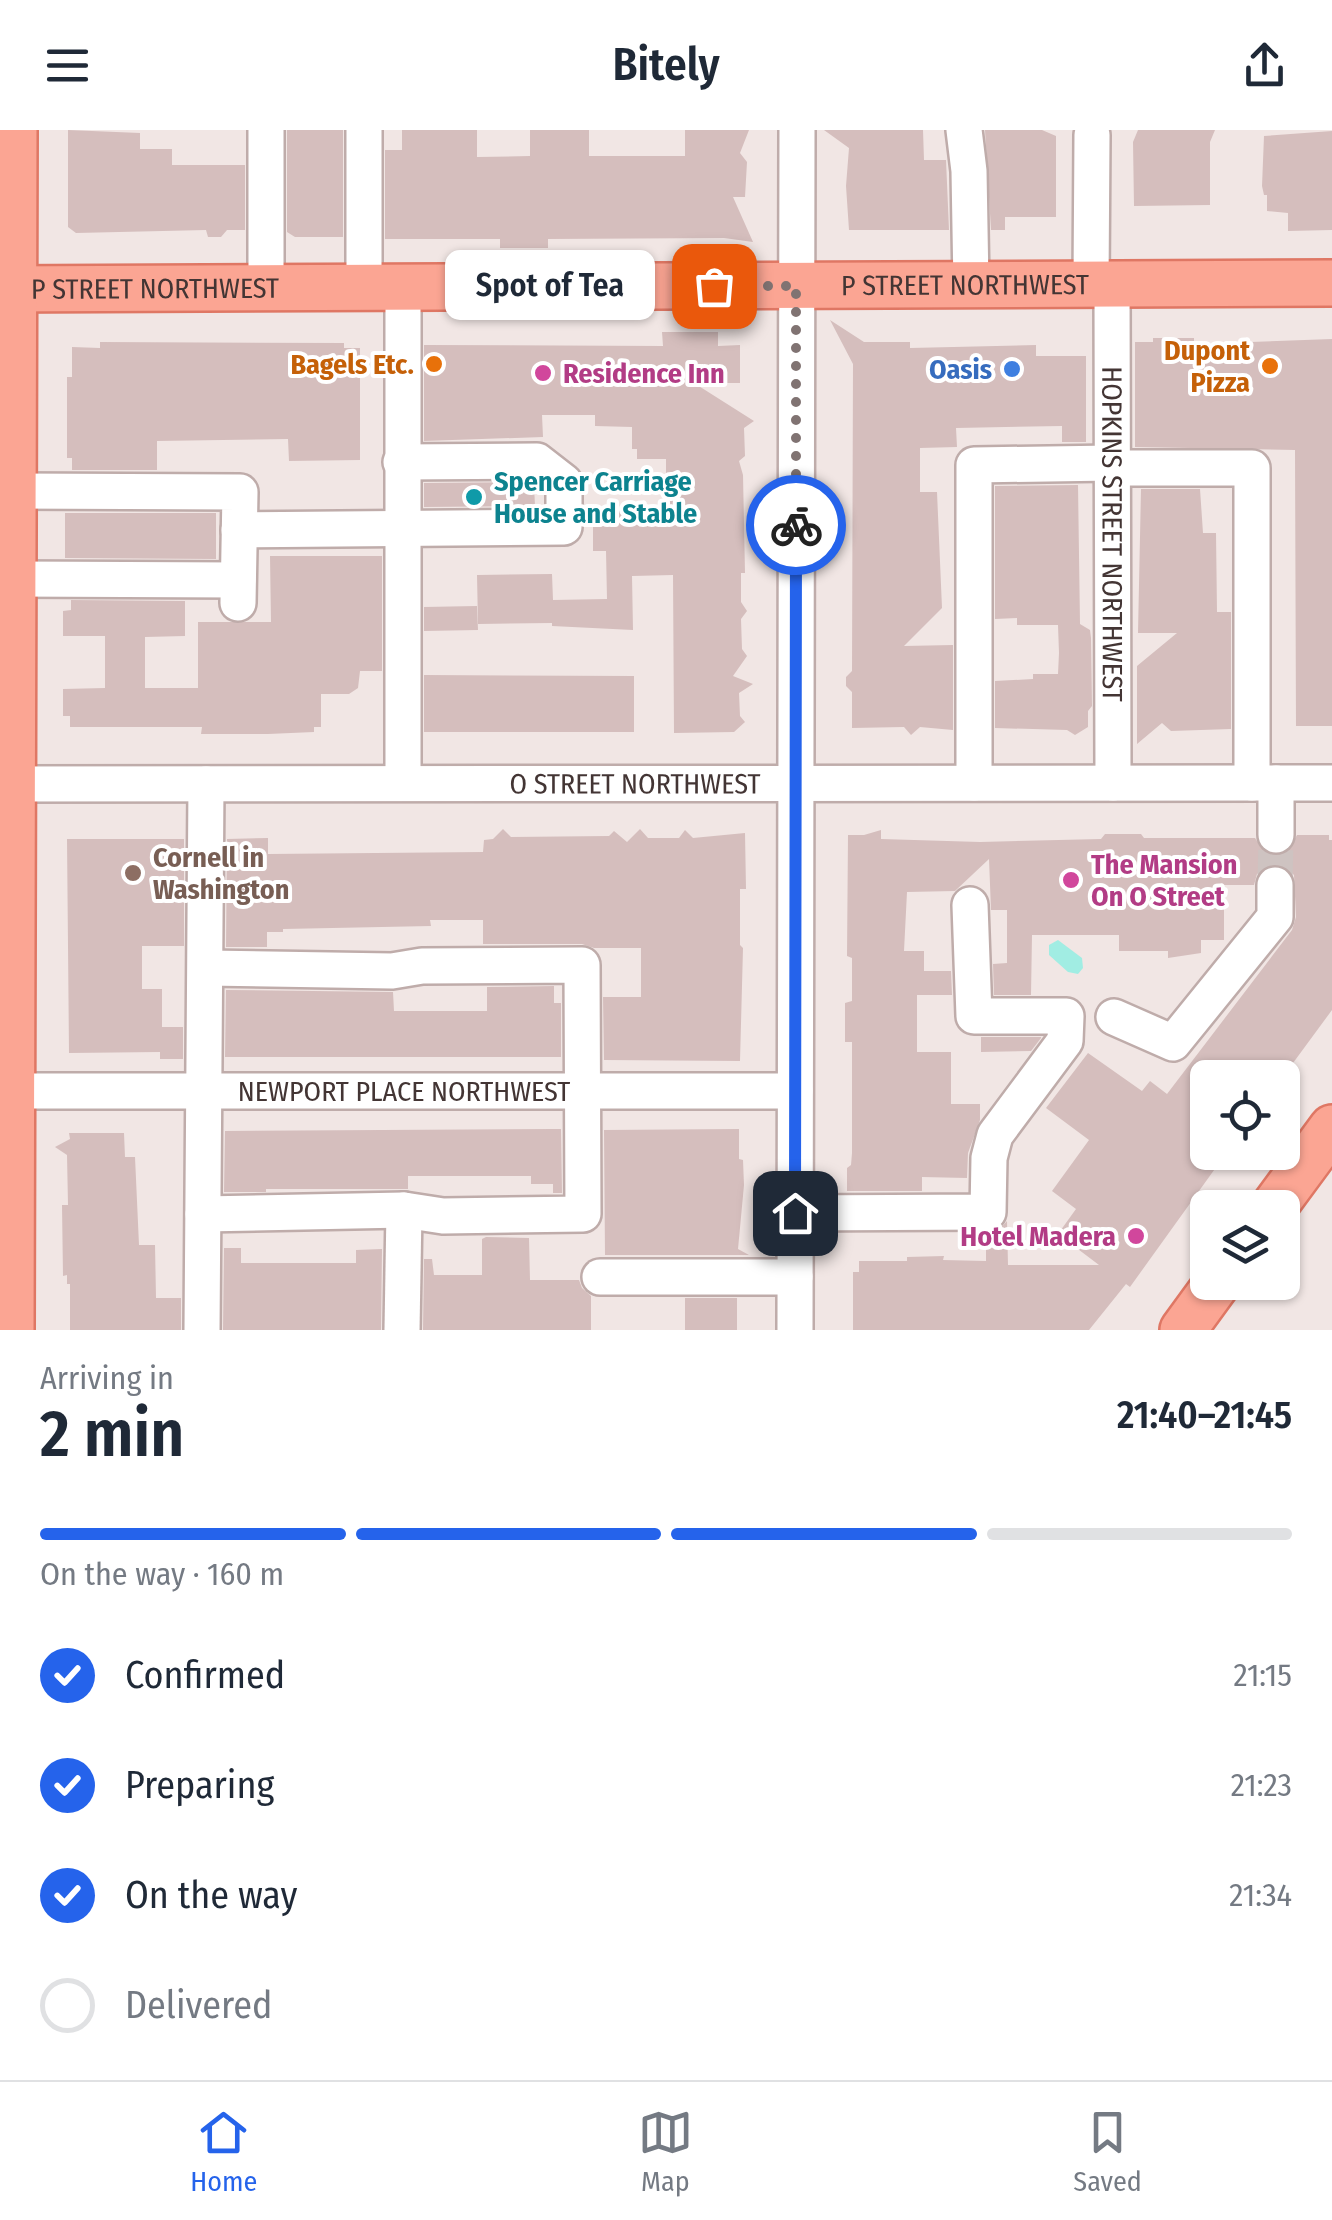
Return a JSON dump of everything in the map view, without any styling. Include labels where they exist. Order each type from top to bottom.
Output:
[{"type":"main road","points":[[11,1330],[6,1188],[12,1091],[6,1044],[6,960],[13,491],[6,288],[14,130]]},
{"type":"main road","name":"P STREET NORTHWEST","points":[[6,288],[1332,284]]},
{"type":"main road","points":[[1287,1190],[1332,1128]]},
{"type":"main road","points":[[1183,1330],[1205,1300]]},
{"type":"street","points":[[266,130],[266,288]]},
{"type":"street","points":[[364,130],[401,462],[404,784]]},
{"type":"street","points":[[794,1330],[797,130]]},
{"type":"street","points":[[964,130],[972,285]]},
{"type":"street","name":"HOPKINS STREET NORTHWEST","points":[[1092,135],[1112,466],[1113,783]]},
{"type":"street","points":[[239,530],[564,527],[564,482],[537,461],[401,462]]},
{"type":"street","points":[[974,784],[974,465],[1252,468],[1264,783],[1276,835]]},
{"type":"street","points":[[13,491],[240,482],[238,591],[13,579]]},
{"type":"street","name":"O STREET NORTHWEST","points":[[7,784],[1332,783]]},
{"type":"street","points":[[202,1330],[206,784]]},
{"type":"street","points":[[1114,1017],[1173,1043],[1275,917],[1275,885]]},
{"type":"street","points":[[795,1213],[988,1212],[989,1158],[995,1135],[1065,1041],[1066,1016],[974,1016],[970,905]]},
{"type":"street","points":[[203,1214],[404,1210],[443,1216],[583,1214],[582,965],[422,966],[392,972],[207,968]]},
{"type":"street","name":"NEWPORT PLACE NORTHWEST","points":[[12,1091],[795,1091]]},
{"type":"street","points":[[402,1330],[404,1210]]},
{"type":"street","points":[[600,1278],[794,1278]]},
{"type":"water","points":[[1058,940],[1082,958],[1083,968],[1078,974],[1068,972],[1049,955],[1049,945]]},
{"type":"building","points":[[68,130],[140,133],[140,149],[172,149],[172,165],[245,165],[245,230],[227,230],[221,237],[208,237],[206,230],[76,233],[68,227]]},
{"type":"building","points":[[287,130],[343,130],[343,237],[295,237],[287,232]]},
{"type":"building","points":[[402,130],[477,130],[477,157],[530,156],[530,130],[589,130],[589,156],[685,156],[685,130],[749,130],[740,153],[747,162],[745,197],[733,197],[753,242],[724,238],[548,239],[548,248],[500,248],[500,239],[385,239],[385,150],[402,150]]},
{"type":"building","points":[[824,130],[923,130],[924,160],[946,160],[949,230],[849,230],[849,148]]},
{"type":"building","points":[[985,130],[1042,130],[1056,136],[1056,217],[1005,217],[1005,230],[991,230]]},
{"type":"building","points":[[1138,130],[1215,130],[1210,142],[1210,205],[1134,206],[1133,142]]},
{"type":"building","points":[[1332,131],[1332,230],[1288,231],[1288,213],[1267,211],[1267,195],[1262,186],[1264,136]]},
{"type":"building","points":[[830,320],[864,342],[910,342],[910,348],[1036,345],[1036,356],[1086,356],[1086,442],[1062,442],[1062,426],[956,428],[957,447],[920,448],[920,492],[937,492],[942,608],[904,646],[953,645],[953,730],[920,727],[911,735],[904,727],[852,728],[852,692],[846,686],[846,677],[852,671],[853,364]]},
{"type":"building","points":[[662,332],[718,332],[718,346],[740,345],[740,383],[694,383],[754,421],[744,428],[745,456],[739,461],[743,475],[745,573],[741,573],[741,602],[747,611],[741,619],[742,649],[747,656],[733,676],[753,684],[739,693],[740,716],[745,722],[734,732],[674,733],[673,575],[632,576],[633,630],[552,623],[478,624],[477,575],[552,574],[553,600],[607,599],[606,551],[593,551],[593,512],[666,510],[666,459],[637,459],[637,449],[632,449],[632,427],[595,426],[595,415],[542,415],[543,437],[424,441],[424,345],[663,346]]},
{"type":"building","points":[[1153,338],[1194,338],[1194,344],[1332,339],[1332,726],[1296,726],[1295,450],[1135,447],[1135,342],[1153,342]]},
{"type":"building","points":[[100,342],[344,343],[344,348],[360,348],[360,460],[289,461],[288,439],[157,441],[157,470],[72,470],[72,458],[67,458],[67,377],[72,377],[72,347],[100,348]]},
{"type":"building","points":[[530,482],[534,486],[535,506],[424,507],[424,483]]},
{"type":"building","points":[[1078,485],[1080,624],[1090,630],[1091,638],[1092,706],[1088,727],[1075,735],[1067,730],[995,728],[995,681],[1058,674],[1059,653],[1058,625],[1017,625],[1017,618],[995,619],[995,486]]},
{"type":"building","points":[[1141,489],[1200,489],[1203,533],[1216,533],[1217,612],[1231,612],[1231,729],[1171,731],[1162,723],[1137,744],[1137,666],[1177,633],[1138,633]]},
{"type":"building","points":[[65,513],[216,513],[216,559],[65,558]]},
{"type":"building","points":[[270,556],[382,556],[382,671],[360,671],[358,688],[349,694],[321,694],[321,727],[314,727],[314,732],[201,734],[202,727],[70,727],[70,716],[63,716],[63,689],[105,688],[105,636],[63,636],[63,611],[71,610],[71,600],[185,601],[185,636],[145,637],[145,688],[198,688],[198,622],[271,622]]},
{"type":"building","points":[[477,606],[478,630],[424,631],[424,607]]},
{"type":"building","points":[[424,675],[634,676],[634,732],[424,732]]},
{"type":"building","points":[[503,829],[511,837],[609,836],[614,831],[627,842],[640,829],[648,838],[679,838],[685,830],[693,838],[745,833],[746,889],[740,889],[740,1061],[604,1060],[603,997],[641,997],[641,948],[483,944],[483,920],[430,920],[431,926],[283,929],[267,932],[267,947],[226,947],[227,839],[268,838],[268,854],[483,852],[484,840],[493,839]]},
{"type":"building","points":[[881,830],[881,839],[980,842],[1101,839],[1105,834],[1255,838],[1265,853],[1275,856],[1287,853],[1297,835],[1329,835],[1332,1010],[1295,1060],[1193,1060],[1292,930],[1296,917],[1294,875],[1285,866],[1274,864],[1257,874],[1254,885],[1224,885],[1224,940],[1201,940],[1201,953],[1168,958],[1168,951],[1119,951],[1119,935],[1032,935],[1031,995],[994,995],[993,964],[1007,963],[1007,910],[991,910],[989,859],[955,891],[907,892],[904,951],[924,951],[924,971],[951,971],[952,995],[917,995],[917,1052],[951,1052],[951,1104],[980,1104],[980,1120],[968,1153],[967,1178],[922,1177],[922,1191],[847,1191],[847,1168],[852,1153],[852,1042],[845,1042],[845,1003],[852,1001],[852,958],[847,956],[848,835]]},
{"type":"building","points":[[67,839],[184,839],[184,946],[142,946],[142,989],[162,989],[162,1027],[183,1027],[183,1059],[160,1059],[160,1052],[69,1053]]},
{"type":"building","points":[[554,986],[554,1003],[561,1003],[561,1057],[225,1057],[226,990],[393,992],[394,1011],[487,1011],[487,987]]},
{"type":"building","points":[[981,1037],[1041,1038],[1031,1051],[981,1052]]},
{"type":"building","points":[[1088,1053],[1142,1091],[1150,1081],[1167,1094],[1190,1064],[1190,1170],[1214,1170],[1200,1190],[1190,1190],[1190,1203],[1130,1287],[1126,1284],[1089,1330],[853,1330],[853,1272],[859,1272],[859,1261],[944,1256],[943,1260],[986,1261],[986,1233],[998,1231],[1007,1221],[1008,1265],[1099,1265],[1058,1234],[1076,1209],[1052,1191],[1089,1140],[1046,1108]]},
{"type":"building","points":[[561,1129],[562,1193],[553,1193],[553,1184],[531,1184],[531,1176],[408,1176],[408,1189],[224,1192],[225,1131]]},
{"type":"building","points":[[739,1129],[744,1185],[738,1249],[749,1255],[605,1255],[604,1130]]},
{"type":"building","points":[[69,1133],[124,1133],[125,1157],[135,1157],[139,1245],[155,1245],[156,1298],[181,1298],[181,1330],[70,1330],[70,1284],[67,1275],[63,1276],[62,1205],[68,1205],[67,1155],[55,1147],[70,1139]]},
{"type":"building","points":[[529,1238],[530,1280],[579,1280],[591,1296],[591,1330],[423,1330],[424,1259],[432,1259],[434,1275],[482,1275],[482,1239]]},
{"type":"building","points":[[224,1248],[241,1248],[241,1263],[356,1263],[356,1250],[382,1249],[381,1330],[223,1330]]},
{"type":"building","points":[[685,1298],[737,1298],[737,1330],[685,1330]]},
{"type":"tunnel","points":[[1275,885],[1276,835]]},
{"type":"way so far","points":[[714,286],[796,286],[796,525]]},
{"type":"place","name":"Spot of Tea","points":[[714,286]]},
{"type":"place","name":"Bagels Etc.","points":[[434,364]]},
{"type":"place","name":"Dupont Pizza","points":[[1270,366]]},
{"type":"place","name":"Oasis","points":[[1012,369]]},
{"type":"place","name":"Residence Inn","points":[[543,373]]},
{"type":"place","name":"Spencer Carriage House and Stable","points":[[474,497]]},
{"type":"place","name":"Cornell in Washington","points":[[133,873]]},
{"type":"place","name":"The Mansion On O Street","points":[[1071,880]]},
{"type":"place","name":"Hotel Madera","points":[[1136,1236]]},
{"type":"route","points":[[795,1213],[796,525]]}]
